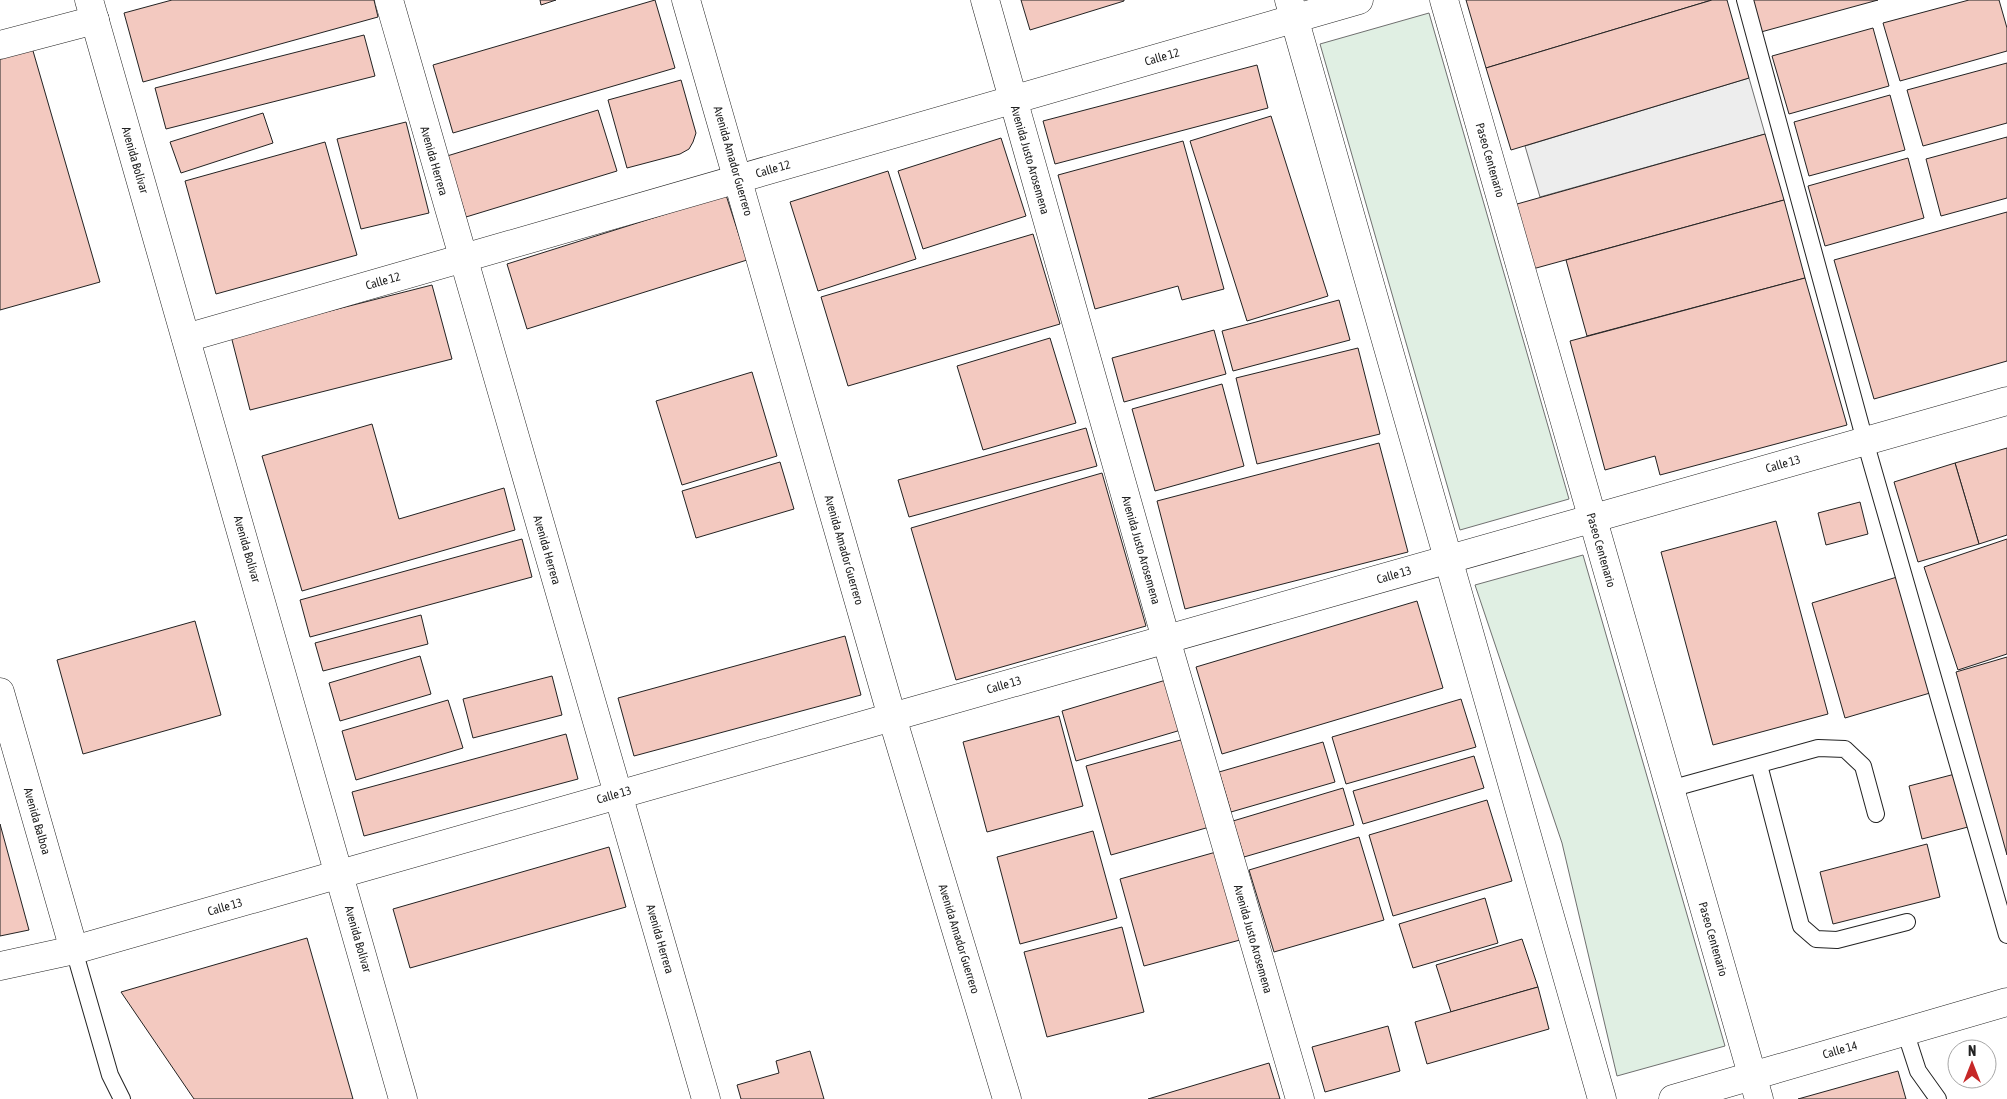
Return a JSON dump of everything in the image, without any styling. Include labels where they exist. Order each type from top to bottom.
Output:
[{"type":"street","name":"Avenida Herrera","points":[[389,0],[706,1099]]},
{"type":"street","name":"Avenida Amador Guerrero","points":[[686,0],[892,718],[1007,1099]]},
{"type":"street","name":"Avenida Justo Arosemena","points":[[985,0],[1166,639],[1300,1099]]},
{"type":"street","name":"Calle 12","points":[[186,338],[1013,100],[1291,9],[1360,0]]},
{"type":"street","name":"Paseo Centenario","points":[[1444,0],[1756,1087]]},
{"type":"street","points":[[1291,9],[1450,559],[1602,1099]]},
{"type":"street","points":[[0,45],[92,10]]},
{"type":"street","name":"Avenida Bolívar","points":[[92,10],[403,1099]]},
{"type":"street","name":"Calle 13","points":[[0,966],[74,950],[2007,401]]},
{"type":"street","name":"Avenida Balboa","points":[[0,692],[74,950]]},
{"type":"street","name":"Calle 14","points":[[1672,1099],[1756,1087],[1905,1031],[2007,1002]]},
{"type":"lane","points":[[1745,0],[1865,441],[2007,935]]},
{"type":"lane","points":[[1670,789],[1818,748],[1845,749],[1863,766],[1876,814]]},
{"type":"lane","points":[[1759,765],[1801,926],[1816,939],[1837,940],[1907,922]]},
{"type":"lane","points":[[74,950],[110,1075],[122,1099]]},
{"type":"lane","points":[[1905,1031],[1918,1071],[1938,1099]]},
{"type":"green space","points":[[1429,13],[1569,499],[1460,530],[1320,44]]},
{"type":"green space","points":[[1583,555],[1725,1046],[1617,1076],[1562,843],[1475,585]]},
{"type":"shaded area","points":[[1749,78],[1765,134],[1540,197],[1525,146]]},
{"type":"building","points":[[172,0],[374,0],[378,17],[143,82],[124,13]]},
{"type":"building","points":[[540,0],[556,0],[541,5]]},
{"type":"building","points":[[655,0],[675,68],[453,133],[433,65]]},
{"type":"building","points":[[1021,0],[1124,0],[1124,1],[1030,30]]},
{"type":"building","points":[[1466,0],[1712,0],[1486,68]]},
{"type":"building","points":[[1712,0],[1727,0],[1749,78],[1511,150],[1486,68]]},
{"type":"building","points":[[1752,0],[1878,0],[1761,32]]},
{"type":"building","points":[[1969,0],[1999,0],[2007,28],[2007,51],[1900,81],[1883,23]]},
{"type":"building","points":[[1873,28],[1889,86],[1789,114],[1772,56]]},
{"type":"building","points":[[364,35],[375,76],[166,129],[155,88]]},
{"type":"building","points":[[31,44],[100,282],[0,310],[0,53]]},
{"type":"building","points":[[2007,63],[2007,123],[1923,146],[1907,90]]},
{"type":"building","points":[[1257,65],[1268,108],[1055,164],[1043,121]]},
{"type":"building","points":[[681,80],[696,133],[689,149],[680,154],[627,168],[608,100]]},
{"type":"building","points":[[1890,95],[1905,150],[1809,176],[1794,122]]},
{"type":"building","points":[[598,110],[617,171],[466,217],[447,156]]},
{"type":"building","points":[[263,113],[273,143],[181,173],[170,142]]},
{"type":"building","points":[[1271,116],[1328,296],[1247,321],[1190,141]]},
{"type":"building","points":[[406,122],[429,213],[361,229],[337,139]]},
{"type":"building","points":[[1765,134],[1784,200],[1529,270],[1510,206]]},
{"type":"building","points":[[2007,137],[2007,198],[1941,216],[1926,159]]},
{"type":"building","points":[[1001,138],[1026,216],[923,249],[898,171]]},
{"type":"building","points":[[1183,141],[1224,289],[1182,300],[1178,286],[1095,309],[1058,175]]},
{"type":"building","points":[[325,142],[357,255],[216,294],[185,181]]},
{"type":"building","points":[[1908,158],[1924,218],[1825,246],[1808,186]]},
{"type":"building","points":[[888,171],[916,259],[818,291],[790,202]]},
{"type":"building","points":[[726,195],[747,260],[527,329],[507,264]]},
{"type":"building","points":[[1784,200],[1805,278],[1587,336],[1566,260]]},
{"type":"building","points":[[2007,212],[2007,361],[1874,399],[1834,260]]},
{"type":"building","points":[[1033,234],[1060,324],[848,386],[821,297]]},
{"type":"building","points":[[1805,278],[1847,425],[1660,475],[1655,456],[1605,470],[1570,341]]},
{"type":"building","points":[[432,285],[452,359],[250,410],[231,336]]},
{"type":"building","points":[[1339,300],[1350,340],[1233,371],[1222,331]]},
{"type":"building","points":[[1214,330],[1226,374],[1124,402],[1112,358]]},
{"type":"building","points":[[1050,338],[1076,423],[983,450],[957,366]]},
{"type":"building","points":[[1358,348],[1380,434],[1257,464],[1236,378]]},
{"type":"building","points":[[752,372],[777,456],[682,485],[656,401]]},
{"type":"building","points":[[1222,384],[1244,466],[1155,491],[1132,409]]},
{"type":"building","points":[[372,424],[399,519],[504,488],[515,530],[302,591],[262,456]]},
{"type":"building","points":[[1086,428],[1097,466],[909,517],[898,480]]},
{"type":"building","points":[[1379,443],[1408,552],[1185,609],[1157,501]]},
{"type":"building","points":[[2007,448],[2007,535],[1979,544],[1955,463]]},
{"type":"building","points":[[780,462],[794,509],[696,538],[682,491]]},
{"type":"building","points":[[1955,463],[1979,544],[1918,562],[1894,482]]},
{"type":"building","points":[[1102,473],[1146,626],[956,680],[911,528]]},
{"type":"building","points":[[1860,502],[1868,534],[1826,545],[1818,513]]},
{"type":"building","points":[[1776,521],[1828,714],[1713,745],[1661,552]]},
{"type":"building","points":[[522,539],[532,577],[310,637],[300,600]]},
{"type":"building","points":[[2007,539],[2007,654],[1958,670],[1924,567]]},
{"type":"building","points":[[1897,577],[1930,693],[1845,718],[1812,603]]},
{"type":"building","points":[[1417,601],[1443,688],[1222,754],[1196,667]]},
{"type":"building","points":[[421,615],[428,644],[323,671],[315,643]]},
{"type":"building","points":[[195,621],[221,715],[83,754],[57,660]]},
{"type":"building","points":[[845,636],[861,695],[634,756],[618,698]]},
{"type":"building","points":[[420,656],[431,694],[340,721],[329,683]]},
{"type":"building","points":[[2007,657],[2007,855],[1956,672]]},
{"type":"building","points":[[552,676],[562,715],[473,738],[463,699]]},
{"type":"building","points":[[1166,680],[1181,730],[1076,761],[1062,711]]},
{"type":"building","points":[[1461,699],[1476,747],[1346,784],[1332,737]]},
{"type":"building","points":[[448,700],[463,748],[356,780],[342,731]]},
{"type":"building","points":[[1059,716],[1083,806],[987,832],[963,742]]},
{"type":"building","points":[[566,734],[578,779],[364,836],[352,792]]},
{"type":"building","points":[[1188,738],[1213,826],[1111,855],[1086,766]]},
{"type":"building","points":[[1323,742],[1335,782],[1231,812],[1219,772]]},
{"type":"building","points":[[1474,756],[1484,788],[1363,824],[1353,791]]},
{"type":"building","points":[[1955,774],[1968,827],[1922,839],[1909,786]]},
{"type":"building","points":[[1343,788],[1354,825],[1244,857],[1233,821]]},
{"type":"building","points":[[1487,800],[1512,881],[1393,916],[1369,835]]},
{"type":"building","points":[[0,824],[29,930],[0,936]]},
{"type":"building","points":[[1093,831],[1117,918],[1020,944],[997,857]]},
{"type":"building","points":[[1359,837],[1384,920],[1274,952],[1249,870]]},
{"type":"building","points":[[1927,844],[1940,897],[1833,924],[1820,872]]},
{"type":"building","points":[[609,847],[626,907],[410,968],[393,909]]},
{"type":"building","points":[[1216,852],[1240,940],[1144,966],[1120,879]]},
{"type":"building","points":[[1485,898],[1498,943],[1413,968],[1399,924]]},
{"type":"building","points":[[1122,927],[1144,1012],[1047,1037],[1024,952]]},
{"type":"building","points":[[307,938],[353,1099],[194,1099],[121,992]]},
{"type":"building","points":[[1522,939],[1538,987],[1451,1012],[1436,965]]},
{"type":"building","points":[[1538,987],[1549,1029],[1427,1064],[1415,1022]]},
{"type":"building","points":[[1388,1026],[1400,1071],[1325,1092],[1312,1047]]},
{"type":"building","points":[[810,1051],[824,1099],[741,1099],[737,1085],[779,1073],[776,1061]]},
{"type":"building","points":[[1269,1063],[1280,1099],[1148,1099]]},
{"type":"building","points":[[1898,1071],[1906,1099],[1798,1099]]}]
